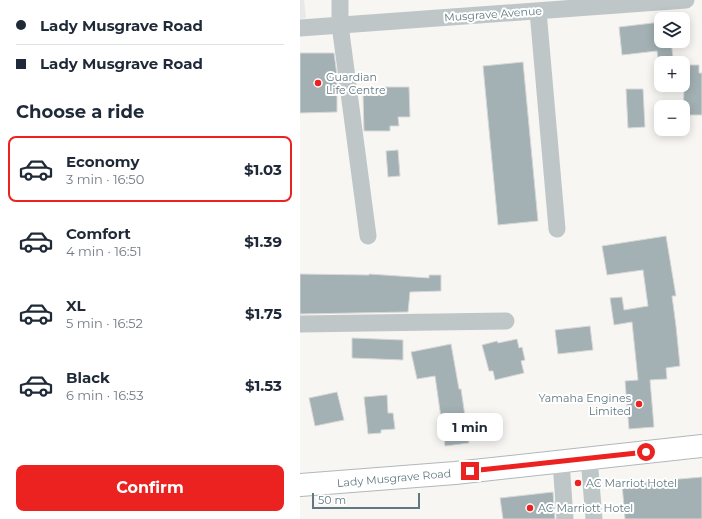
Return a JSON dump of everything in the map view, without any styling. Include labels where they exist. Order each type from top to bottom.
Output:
[{"type":"main road","name":"Lady Musgrave Road","points":[[300,485],[455,473],[702,446]]},
{"type":"street","points":[[340,0],[340,25],[368,236]]},
{"type":"street","name":"Musgrave Avenue","points":[[300,28],[538,11],[580,4],[686,0]]},
{"type":"street","points":[[538,11],[557,228]]},
{"type":"street","points":[[300,324],[506,321]]},
{"type":"street","points":[[590,458],[594,519]]},
{"type":"street","points":[[561,461],[565,519]]},
{"type":"shaded area","points":[[300,0],[304,0],[306,18],[300,19]]},
{"type":"building","points":[[654,23],[654,48],[672,48],[673,56],[658,56],[657,51],[622,55],[619,27]]},
{"type":"building","name":"Guardian Life Centre","points":[[300,53],[334,53],[337,75],[337,112],[300,113]]},
{"type":"building","points":[[523,62],[538,221],[498,225],[483,66]]},
{"type":"building","points":[[690,65],[699,65],[699,73],[702,73],[702,115],[690,115],[690,100],[684,100],[684,92],[690,92]]},
{"type":"building","points":[[381,87],[409,87],[410,117],[398,117],[399,126],[390,126],[390,131],[364,131],[363,95],[382,95]]},
{"type":"building","points":[[626,89],[643,89],[645,127],[628,128]]},
{"type":"building","points":[[398,150],[400,176],[388,177],[386,151]]},
{"type":"building","points":[[666,236],[676,296],[672,296],[680,366],[666,368],[667,379],[650,380],[654,427],[629,429],[625,381],[638,380],[632,322],[614,325],[610,298],[622,297],[624,310],[648,306],[643,270],[607,275],[602,246]]},
{"type":"building","points":[[300,274],[369,274],[429,278],[429,275],[441,275],[441,291],[410,292],[408,312],[300,314]]},
{"type":"building","points":[[590,326],[593,350],[558,354],[555,330]]},
{"type":"building","points":[[352,338],[403,340],[403,360],[352,358]]},
{"type":"building","points":[[517,339],[519,348],[522,347],[525,360],[521,361],[524,373],[495,380],[493,371],[489,371],[482,345],[497,341],[498,343]]},
{"type":"building","points":[[451,344],[459,389],[461,389],[469,443],[445,446],[435,376],[417,379],[411,352]]},
{"type":"building","points":[[337,392],[344,420],[315,426],[309,398]]},
{"type":"building","points":[[387,395],[388,413],[393,413],[395,429],[381,430],[381,433],[368,434],[364,397]]},
{"type":"building","points":[[702,477],[702,519],[625,519],[622,484]]},
{"type":"building","name":"AC Marriott Hotel","points":[[553,492],[555,519],[503,519],[500,498]]},
{"type":"place","name":"Guardian Life Centre","points":[[318,83]]},
{"type":"place","name":"Yamaha Engines Limited","points":[[639,404]]},
{"type":"place","name":"AC Marriot Hotel","points":[[578,483]]},
{"type":"place","name":"AC Marriott Hotel","points":[[530,508]]},
{"type":"route","points":[[470,471],[646,452]]}]
